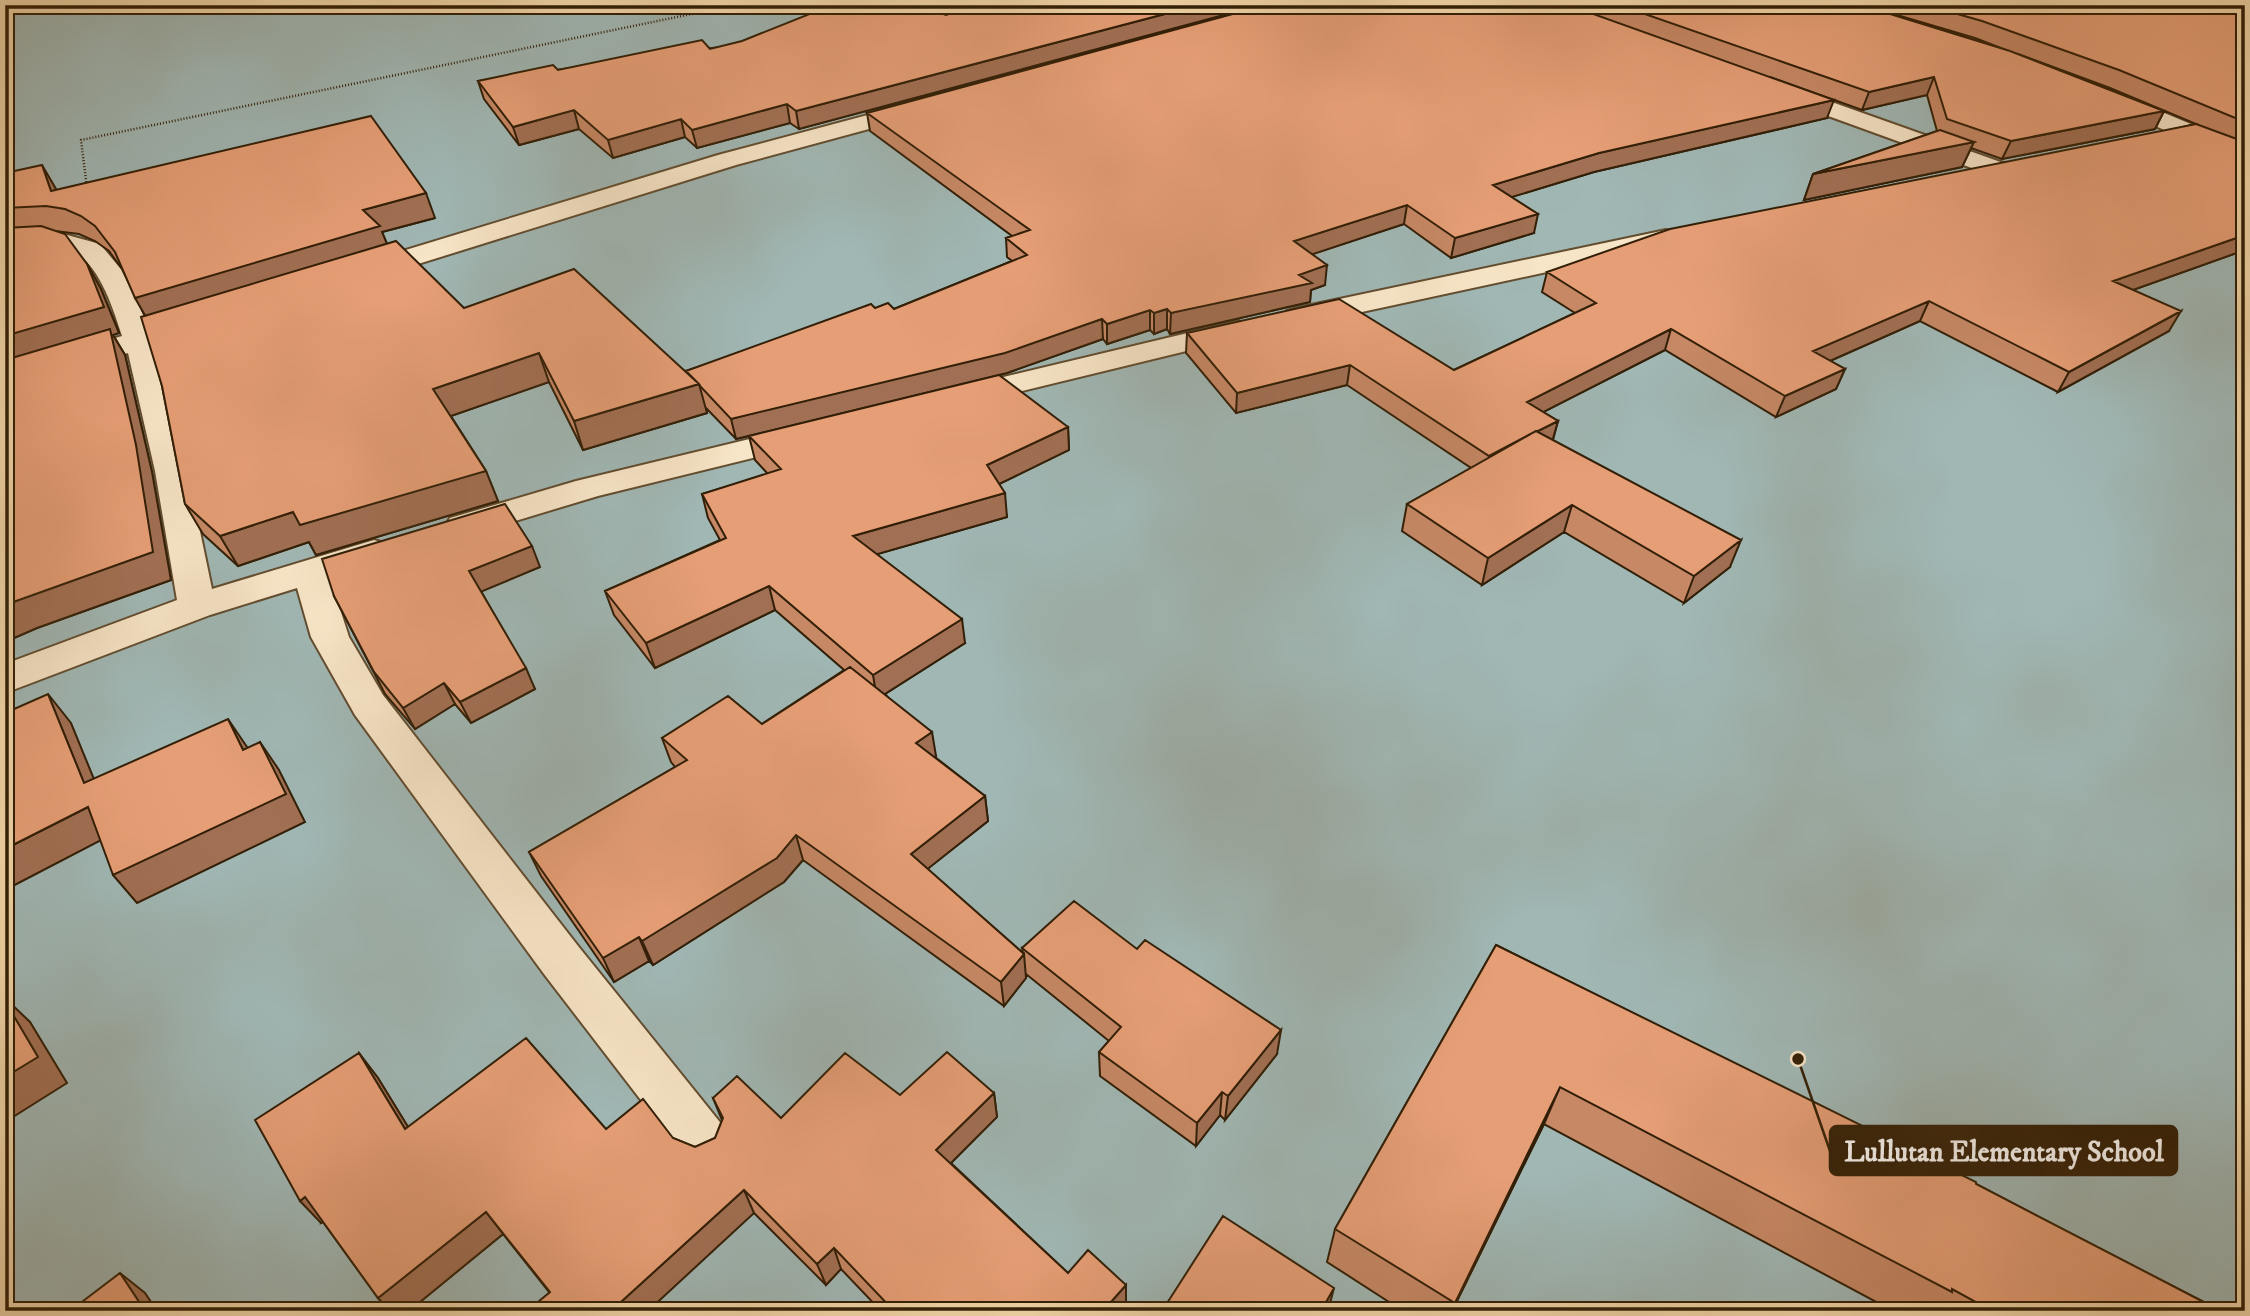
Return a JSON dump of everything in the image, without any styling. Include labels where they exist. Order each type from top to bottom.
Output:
[{"type":"street","points":[[1761,83],[2013,168],[1945,181]]},
{"type":"street","points":[[2098,93],[2189,132],[2135,143]]},
{"type":"street","points":[[336,281],[727,160],[948,100]]},
{"type":"street","points":[[936,403],[1217,334],[1700,231]]},
{"type":"street","points":[[5,243],[62,242],[90,250],[103,264],[117,287],[154,388],[197,606]]},
{"type":"street","points":[[5,380],[217,317]]},
{"type":"street","points":[[5,679],[197,606],[310,571],[588,488],[829,429]]},
{"type":"street","points":[[310,571],[330,636],[369,705],[569,970],[705,1143]]},
{"type":"path","points":[[90,250],[90,219],[80,140],[735,5]]},
{"type":"water","points":[[5,5],[2245,5],[2245,1311],[5,1311]]},
{"type":"building","points":[[832,5],[917,5],[946,15],[976,5],[1199,5],[796,111],[787,104],[692,130],[681,119],[608,140],[574,110],[513,127],[478,81],[553,65],[558,70],[702,40],[710,49],[742,41]]},
{"type":"building","points":[[1266,5],[1580,5],[1582,10],[1834,100],[1599,153],[1493,185],[1538,214],[1455,238],[1407,205],[1294,241],[1327,265],[1299,275],[1312,283],[1171,313],[1167,309],[1154,313],[1150,310],[1107,324],[1102,319],[1005,353],[731,419],[686,371],[871,304],[875,308],[888,303],[894,309],[1027,255],[1006,238],[1030,230],[867,113]]},
{"type":"building","points":[[1619,5],[1861,5],[2010,51],[2164,111],[2011,141],[1947,119],[1934,77],[1869,92]]},
{"type":"building","points":[[1926,5],[2245,5],[2245,122],[2119,70],[1982,21]]},
{"type":"building","points":[[371,116],[426,193],[363,210],[380,226],[135,298],[115,252],[95,226],[81,216],[65,209],[46,206],[5,208],[5,173],[42,165],[51,191]]},
{"type":"building","points":[[2196,124],[2245,142],[2245,235],[2113,281],[2181,311],[2069,372],[1929,301],[1813,351],[1845,369],[1785,396],[1671,329],[1527,402],[1558,421],[1489,456],[1350,365],[1237,393],[1187,333],[1339,299],[1454,370],[1596,303],[1547,272],[1670,229]]},
{"type":"building","points":[[1940,130],[1974,142],[1813,174]]},
{"type":"building","points":[[41,226],[65,234],[87,264],[104,307],[5,336],[5,228]]},
{"type":"building","points":[[396,241],[464,308],[574,269],[699,384],[574,421],[539,353],[433,389],[486,471],[300,525],[293,512],[220,536],[185,504],[162,386],[141,317]]},
{"type":"building","points":[[110,329],[136,445],[153,552],[5,605],[5,360]]},
{"type":"building","points":[[999,375],[1068,427],[987,465],[1005,493],[853,536],[962,619],[873,675],[769,586],[646,643],[605,591],[726,538],[702,494],[781,469],[749,436]]},
{"type":"building","points":[[1536,431],[1741,540],[1694,576],[1572,505],[1488,558],[1407,504]]},
{"type":"building","points":[[505,504],[532,546],[469,571],[526,668],[460,702],[444,683],[403,708],[374,672],[334,596],[322,559]]},
{"type":"building","points":[[850,667],[932,732],[916,743],[985,796],[911,854],[1024,954],[1001,982],[796,835],[777,858],[642,941],[639,937],[603,958],[529,852],[687,760],[662,738],[728,696],[762,724]]},
{"type":"building","points":[[48,694],[84,783],[228,719],[243,750],[260,742],[286,794],[113,875],[88,807],[5,849],[5,713]]},
{"type":"building","points":[[1074,901],[1137,949],[1145,940],[1281,1030],[1228,1096],[1222,1092],[1197,1123],[1099,1052],[1121,1027],[1022,948]]},
{"type":"building","points":[[1496,945],[1976,1182],[2221,1311],[1992,1311],[1560,1087],[1455,1303],[1335,1229]]},
{"type":"building","points":[[5,1001],[38,1057],[5,1077]]},
{"type":"building","points":[[526,1038],[606,1129],[643,1099],[673,1138],[695,1147],[715,1138],[723,1118],[713,1098],[737,1076],[781,1118],[845,1053],[900,1095],[947,1052],[994,1093],[936,1150],[1068,1273],[1088,1250],[1126,1285],[1103,1311],[894,1311],[834,1248],[817,1264],[744,1190],[611,1311],[527,1311],[550,1292],[486,1212],[378,1298],[305,1197],[300,1201],[255,1120],[359,1053],[405,1129]]},
{"type":"building","points":[[1223,1216],[1334,1288],[1321,1311],[1162,1311]]},
{"type":"building","points":[[120,1273],[145,1311],[70,1311]]},
{"type":"place","name":"Lullutan Elementary School","points":[[1798,1059]]}]
